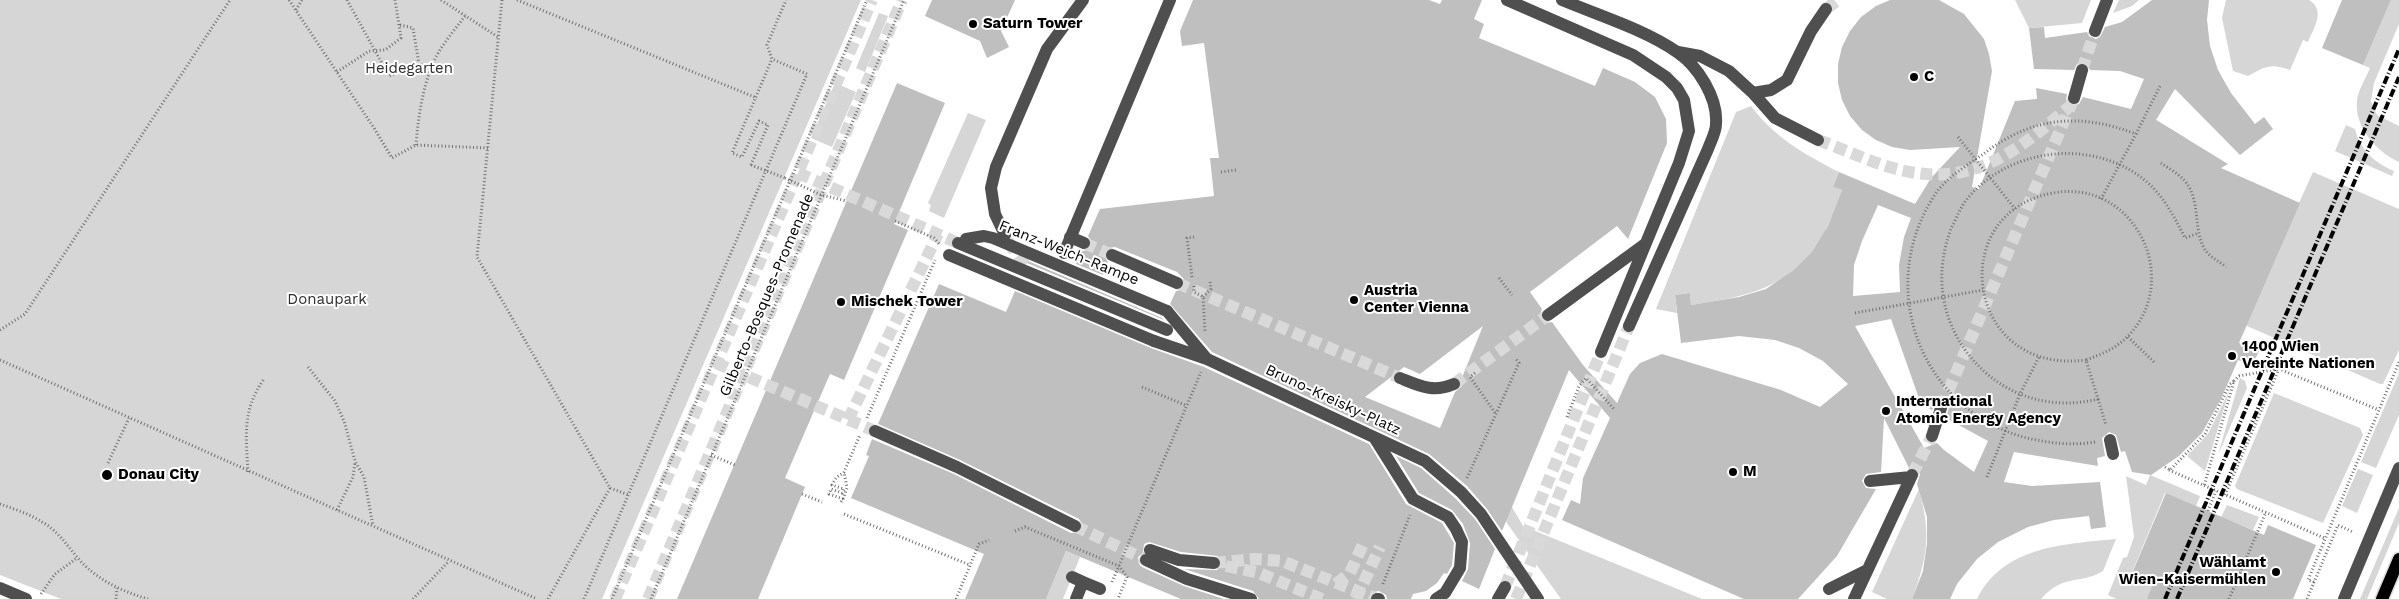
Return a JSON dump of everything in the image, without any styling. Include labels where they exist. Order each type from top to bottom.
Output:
[{"type":"main road","points":[[2382,599],[2399,559]]},
{"type":"street","points":[[1005,235],[995,214],[991,188],[996,167],[1047,49],[1083,0]]},
{"type":"street","points":[[1064,252],[1170,0]]},
{"type":"street","points":[[1507,0],[1633,55],[1666,78],[1677,88],[1684,100],[1689,131],[1679,164],[1601,352]]},
{"type":"street","points":[[1562,0],[1652,38],[1678,52],[1689,62],[1714,101],[1717,124],[1708,149],[1629,326]]},
{"type":"street","points":[[2094,31],[2106,0]]},
{"type":"street","points":[[1753,93],[1771,90],[1787,80],[1811,31],[1826,9]]},
{"type":"street","points":[[1678,52],[1700,56],[1729,72],[1753,93],[1775,118],[1818,140]]},
{"type":"street","points":[[2074,98],[2082,70]]},
{"type":"street","name":"Franz-Weich-Rampe","points":[[1166,330],[962,241],[984,236],[993,238],[1167,311],[1207,359]]},
{"type":"street","points":[[1070,237],[1084,243]]},
{"type":"street","points":[[1548,315],[1646,243]]},
{"type":"street","name":"Bruno-Kreisky-Platz","points":[[943,252],[1154,342],[1207,359],[1425,461],[1461,492],[1481,514],[1538,599]]},
{"type":"street","points":[[1112,255],[1177,283]]},
{"type":"street","points":[[1400,378],[1427,389],[1442,389],[1454,384]]},
{"type":"street","points":[[1932,436],[1941,408]]},
{"type":"street","points":[[875,431],[957,467],[1075,526]]},
{"type":"street","points":[[1374,437],[1413,499],[1448,518],[1462,542],[1460,568],[1445,593],[1436,599]]},
{"type":"street","points":[[2110,440],[2112,454]]},
{"type":"street","points":[[2344,599],[2399,468]]},
{"type":"street","points":[[1854,599],[1912,476],[1870,481]]},
{"type":"street","points":[[1214,563],[1148,555],[1187,579],[1251,599]]},
{"type":"street","points":[[1829,588],[1867,570]]},
{"type":"street","points":[[1076,599],[1078,579],[1100,589]]},
{"type":"street","points":[[1498,599],[1505,587]]},
{"type":"street","points":[[0,588],[26,599]]},
{"type":"path","points":[[0,330],[24,314],[230,0]]},
{"type":"path","points":[[289,0],[392,158],[416,144],[488,148]]},
{"type":"path","points":[[296,10],[302,0]]},
{"type":"path","points":[[347,0],[389,76],[419,64],[431,66]]},
{"type":"path","points":[[337,72],[369,51],[384,50],[401,38],[395,0]]},
{"type":"path","points":[[441,0],[498,37]]},
{"type":"path","points":[[502,0],[477,257],[610,488],[629,495]]},
{"type":"path","points":[[517,0],[756,98]]},
{"type":"path","points":[[786,0],[767,45],[772,59],[732,153],[742,157],[758,121],[768,125],[751,164],[822,194],[847,201]]},
{"type":"path","points":[[612,599],[787,179],[867,0]]},
{"type":"path","name":"Gilberto-Bosques-Promenade","points":[[651,599],[904,0]]},
{"type":"path","points":[[416,144],[418,118],[431,66],[466,16]]},
{"type":"path","points":[[400,25],[413,28],[419,64]]},
{"type":"path","points":[[584,599],[806,74],[772,59]]},
{"type":"path","points":[[2101,198],[2161,84]]},
{"type":"path","points":[[2086,360],[2110,440],[2084,444],[2049,443],[2006,431],[1990,424],[1964,406],[1937,379],[1919,344],[1908,304],[1907,275],[1917,231],[1934,195],[1962,167],[1975,160],[1997,143],[2030,128],[2077,119],[2115,126],[2136,134]]},
{"type":"path","points":[[1958,137],[2015,209]]},
{"type":"path","points":[[2098,399],[2070,404],[2042,402],[2020,394],[1994,380],[1964,350],[1952,331],[1943,298],[1941,266],[1945,244],[1957,216],[1968,199],[1990,179],[2026,160],[2051,154],[2072,152],[2096,156],[2119,164],[2139,176],[2167,204],[2185,238],[2199,233]]},
{"type":"path","points":[[2161,163],[2184,179],[2190,188],[2194,199],[2199,233],[2206,251],[2226,267]]},
{"type":"path","points":[[1221,172],[1236,170]]},
{"type":"path","points":[[2054,192],[2072,192],[2101,198],[2118,208],[2130,219],[2142,236],[2149,254],[2152,274],[2151,293],[2140,322],[2128,337],[2109,351],[2086,360],[2071,362],[2039,357],[2015,345],[2004,335],[1994,321],[1983,290],[1984,257],[1989,241],[2000,224],[2015,209],[2037,197],[2054,192]]},
{"type":"path","points":[[865,422],[943,252],[934,238],[895,221]]},
{"type":"path","points":[[1194,237],[1186,238],[1194,292],[1203,297]]},
{"type":"path","points":[[1500,280],[1512,295],[1500,280]]},
{"type":"path","points":[[1203,297],[1211,290],[1210,282]]},
{"type":"path","points":[[1856,313],[1983,290]]},
{"type":"path","points":[[1117,572],[1185,405],[1207,359],[1203,297]]},
{"type":"path","points":[[2128,337],[2155,363]]},
{"type":"path","points":[[1987,477],[2020,394],[2039,357]]},
{"type":"path","points":[[1461,492],[1519,363],[1516,359]]},
{"type":"path","points":[[0,360],[537,599]]},
{"type":"path","points":[[2314,582],[2308,580],[2324,538],[2399,362]]},
{"type":"path","points":[[308,367],[335,401],[344,421],[355,462],[364,476],[373,526]]},
{"type":"path","points":[[2170,470],[2205,434],[2230,384],[2239,376],[2279,369],[2379,410]]},
{"type":"path","points":[[2224,495],[2279,369]]},
{"type":"path","points":[[1475,373],[1470,377],[1496,414]]},
{"type":"path","points":[[1567,417],[1579,386],[1586,378],[1614,409]]},
{"type":"path","points":[[248,472],[246,433],[250,406],[253,395],[264,379]]},
{"type":"path","points":[[2204,486],[2234,381]]},
{"type":"path","points":[[1142,386],[1185,405]]},
{"type":"path","points":[[108,463],[129,418]]},
{"type":"path","points":[[844,472],[847,488],[842,501],[829,494],[830,489],[842,493],[844,489],[832,485],[836,478],[844,472],[861,431]]},
{"type":"path","points":[[711,455],[735,465]]},
{"type":"path","points":[[337,510],[353,476],[355,462]]},
{"type":"path","points":[[2165,467],[2224,495],[2324,538]]},
{"type":"path","points":[[548,599],[610,488]]},
{"type":"path","points":[[2208,511],[2216,491]]},
{"type":"path","points":[[802,494],[822,502]]},
{"type":"path","points":[[0,504],[43,522],[63,538],[77,558],[94,574],[117,588],[148,599]]},
{"type":"path","points":[[1378,599],[1411,512]]},
{"type":"path","points":[[2229,599],[2266,512]]},
{"type":"path","points":[[844,514],[970,565]]},
{"type":"path","points":[[2307,599],[2338,525],[2353,532]]},
{"type":"path","points":[[1015,531],[1025,527],[1120,566],[1127,577],[1118,599]]},
{"type":"path","points":[[956,599],[979,544],[989,540]]},
{"type":"path","points":[[38,599],[55,574],[77,558]]},
{"type":"path","points":[[413,599],[449,561]]},
{"type":"path","points":[[116,599],[117,588]]},
{"type":"green space","name":"Donaupark","points":[[0,0],[861,0],[602,599],[61,599],[0,575]]},
{"type":"green space","points":[[2015,0],[2091,0],[2082,23],[2029,28]]},
{"type":"green space","points":[[2119,0],[2139,0],[2132,6],[2113,13]]},
{"type":"green space","points":[[2226,0],[2309,0],[2314,4],[2318,14],[2315,25],[2308,42],[2303,40],[2290,70],[2273,66],[2248,76],[2233,71],[2222,18]]},
{"type":"green space","points":[[2391,0],[2399,0],[2399,24],[2374,83],[2371,101],[2377,115],[2399,126],[2399,162],[2375,145],[2363,129],[2357,111],[2359,93],[2370,68],[2363,65]]},
{"type":"green space","points":[[879,13],[888,16],[865,72],[856,68]]},
{"type":"green space","points":[[835,83],[856,92],[832,147],[811,138]]},
{"type":"green space","points":[[1751,106],[1780,136],[1814,159],[1839,172],[1833,187],[1842,190],[1826,231],[1812,253],[1800,266],[1786,276],[1757,291],[1691,305],[1690,293],[1675,295],[1677,313],[1656,309],[1736,112]]},
{"type":"green space","points":[[968,113],[986,120],[944,218],[929,211],[931,205],[928,203]]},
{"type":"green space","points":[[2156,120],[2186,138],[2211,164],[2299,203],[2313,172],[2399,209],[2399,350],[2383,384],[2194,303],[2197,225]]},
{"type":"green space","points":[[2346,125],[2355,129],[2357,137],[2369,155],[2394,171],[2392,176],[2335,151]]},
{"type":"green space","points":[[2399,373],[2399,415],[2376,468],[2361,462]]},
{"type":"green space","points":[[2240,378],[2245,381],[2247,388],[2218,455]]},
{"type":"green space","points":[[2230,389],[2205,471],[2187,456],[2208,434]]},
{"type":"green space","points":[[2274,393],[2360,428],[2363,435],[2323,523],[2237,489],[2235,486]]},
{"type":"green space","points":[[2358,469],[2373,475],[2357,513],[2342,506]]},
{"type":"green space","points":[[2150,475],[2200,496],[2196,506],[2165,493],[2130,577],[2163,592],[2161,599],[2116,599],[2108,595],[2123,558],[2127,557],[2134,537],[2126,476],[2146,485]]},
{"type":"green space","points":[[1919,489],[1926,532],[1922,570],[1912,599],[1887,599],[1872,592]]},
{"type":"green space","points":[[1494,505],[1512,507],[1523,526],[1702,599],[1561,599]]},
{"type":"green space","points":[[2227,505],[2259,517],[2253,530],[2221,517]]},
{"type":"green space","points":[[2399,508],[2399,523],[2367,599],[2360,599]]},
{"type":"green space","points":[[2116,539],[2103,571],[2087,578],[2065,582],[2049,591],[2041,599],[1977,599],[1988,581],[2003,568],[2019,558],[2056,546]]},
{"type":"green space","points":[[1066,551],[1080,557],[1063,599],[1046,599]]},
{"type":"building","name":"Saturn Tower","points":[[932,0],[1015,0],[1001,31],[1009,47],[987,58],[980,41],[925,16]]},
{"type":"building","points":[[1193,0],[1429,0],[1440,4],[1442,0],[1482,0],[1474,19],[1484,24],[1479,38],[1595,86],[1603,68],[1635,82],[1655,97],[1666,119],[1667,143],[1628,239],[1617,226],[1530,292],[1542,309],[1540,315],[1542,320],[1545,323],[1552,322],[1583,365],[1617,403],[1630,374],[1640,363],[1662,354],[1781,390],[1820,407],[1848,384],[1823,361],[1799,348],[1775,340],[1739,336],[1681,343],[1675,295],[1690,293],[1691,305],[1739,297],[1766,289],[1794,270],[1812,252],[1828,226],[1842,190],[1833,187],[1839,172],[1915,204],[1931,178],[1960,147],[1910,150],[1892,147],[1876,140],[1862,130],[1850,116],[1842,100],[1838,83],[1838,64],[1842,47],[1850,31],[1861,17],[1876,6],[1890,0],[1939,0],[1964,14],[1984,39],[1992,71],[1972,187],[1979,189],[2015,101],[2037,99],[2036,88],[2067,94],[2066,100],[2072,106],[2079,104],[2083,97],[2131,109],[2144,79],[2120,71],[2090,70],[2084,62],[2077,64],[2074,70],[2034,69],[2029,28],[2044,27],[2045,38],[2087,32],[2089,36],[2096,39],[2100,37],[2105,27],[2122,22],[2152,0],[2209,0],[2207,20],[2210,46],[2218,70],[2231,93],[2255,124],[2264,117],[2273,129],[2240,155],[2175,89],[2156,120],[2228,164],[2221,168],[2300,203],[2239,343],[2259,351],[2252,366],[2238,360],[2221,399],[2202,433],[2179,456],[2151,475],[2132,472],[2125,451],[2121,452],[2116,435],[2109,432],[2102,438],[2105,456],[2097,458],[2098,466],[2014,452],[2004,482],[2032,486],[2100,482],[2106,527],[2091,529],[2089,516],[2054,520],[2028,527],[1998,542],[1977,559],[1957,584],[1950,599],[1912,599],[1923,571],[1927,543],[1927,517],[1917,484],[1920,474],[1916,468],[1909,468],[1884,418],[1881,472],[1866,474],[1862,481],[1866,488],[1876,489],[1837,556],[1798,599],[1744,599],[1562,520],[1571,500],[1580,504],[1583,478],[1610,418],[1569,370],[1502,531],[1487,509],[1467,486],[1429,454],[1212,352],[1170,304],[1176,291],[1181,290],[1185,286],[1184,279],[1177,272],[1115,247],[1108,248],[1104,252],[1108,262],[1103,275],[1076,264],[1082,251],[1088,250],[1091,247],[1092,242],[1088,236],[1100,209],[1214,196],[1210,158],[1219,158],[1204,43],[1182,46],[1180,31]],"holes":[[[1878,205],[1911,218],[1904,237],[1899,265],[1900,292],[1853,296],[1854,265]],[[1891,319],[1921,404],[1932,410],[1936,402],[1944,400],[1949,407],[1946,418],[1988,441],[1974,472],[1937,443],[1924,448],[1855,326]],[[1483,326],[1461,380],[1462,386],[1455,392],[1440,428],[1365,397],[1404,367],[1420,374]]]},
{"type":"building","points":[[2342,0],[2391,0],[2363,65],[2322,48]]},
{"type":"building","name":"Mischek Tower","points":[[897,83],[945,103],[894,224],[908,230],[844,380],[830,374],[785,478],[805,487],[758,599],[677,599]]},
{"type":"building","points":[[1028,261],[1162,318],[1164,320],[1027,263]]},
{"type":"building","points":[[939,284],[1006,312],[1015,291],[1151,348],[1204,367],[1369,444],[1406,504],[1442,523],[1454,543],[1452,565],[1447,574],[1444,573],[1437,583],[1426,591],[1413,594],[1411,599],[1387,599],[1386,595],[1379,591],[1373,592],[1369,599],[1259,599],[1253,591],[1184,569],[1217,570],[1222,563],[1218,556],[1181,552],[1149,542],[1144,544],[1143,553],[1138,557],[1139,564],[1142,567],[1184,586],[1224,599],[1181,599],[1066,551],[1046,599],[965,599],[984,554],[851,498],[869,456],[866,455],[872,439],[954,474],[1071,533],[1080,532],[1083,525],[1079,519],[960,460],[878,424]]},
{"type":"building","points":[[1396,456],[1421,468],[1455,498],[1475,519],[1495,549],[1479,589],[1462,581],[1468,569],[1470,543],[1463,524],[1452,510],[1419,493]]},
{"type":"building","points":[[2166,493],[2264,535],[2268,525],[2316,545],[2293,599],[2147,599],[2152,587],[2130,578]]},
{"type":"tunnel","points":[[615,599],[872,0]]},
{"type":"tunnel","points":[[648,599],[902,0]]},
{"type":"tunnel","points":[[1826,9],[1838,0]]},
{"type":"tunnel","points":[[2082,70],[2095,31]]},
{"type":"tunnel","points":[[1941,408],[2074,98]]},
{"type":"tunnel","points":[[1818,140],[1872,161],[1905,171],[1930,174],[1953,173],[1975,169],[1995,161],[2032,137],[2069,107]]},
{"type":"tunnel","points":[[798,173],[958,243]]},
{"type":"tunnel","points":[[848,420],[938,234]]},
{"type":"tunnel","points":[[1008,241],[1020,260],[1026,265]]},
{"type":"tunnel","points":[[1084,243],[1112,255]]},
{"type":"tunnel","points":[[1177,283],[1400,378]]},
{"type":"tunnel","points":[[1454,384],[1548,315]]},
{"type":"tunnel","points":[[1516,599],[1629,326]]},
{"type":"tunnel","points":[[1505,587],[1601,352]]},
{"type":"tunnel","points":[[716,363],[875,431]]},
{"type":"tunnel","points":[[1912,475],[1932,436]]},
{"type":"tunnel","points":[[1075,526],[1146,560]]},
{"type":"tunnel","points":[[1336,584],[1350,573],[1364,542]]},
{"type":"tunnel","points":[[1356,599],[1380,547]]},
{"type":"tunnel","points":[[1214,563],[1254,559],[1282,561],[1377,599]]},
{"type":"tunnel","points":[[1226,566],[1259,573],[1322,599]]},
{"type":"railway","points":[[2165,599],[2399,49]]},
{"type":"railway","points":[[2177,599],[2399,77]]},
{"type":"place","name":"Saturn Tower","points":[[973,24]]},
{"type":"place","name":"C","points":[[1914,77]]},
{"type":"place","name":"Austria Center Vienna","points":[[1354,300]]},
{"type":"place","name":"Mischek Tower","points":[[841,302]]},
{"type":"place","name":"1400 Wien Vereinte Nationen","points":[[2232,356]]},
{"type":"place","name":"International Atomic Energy Agency","points":[[1886,411]]},
{"type":"place","name":"M","points":[[1733,472]]},
{"type":"place","name":"Donau City","points":[[107,475]]},
{"type":"place","name":"Wählamt Wien-Kaisermühlen","points":[[2276,572]]},
{"type":"park label","name":"Heidegarten","points":[[409,69]]}]
